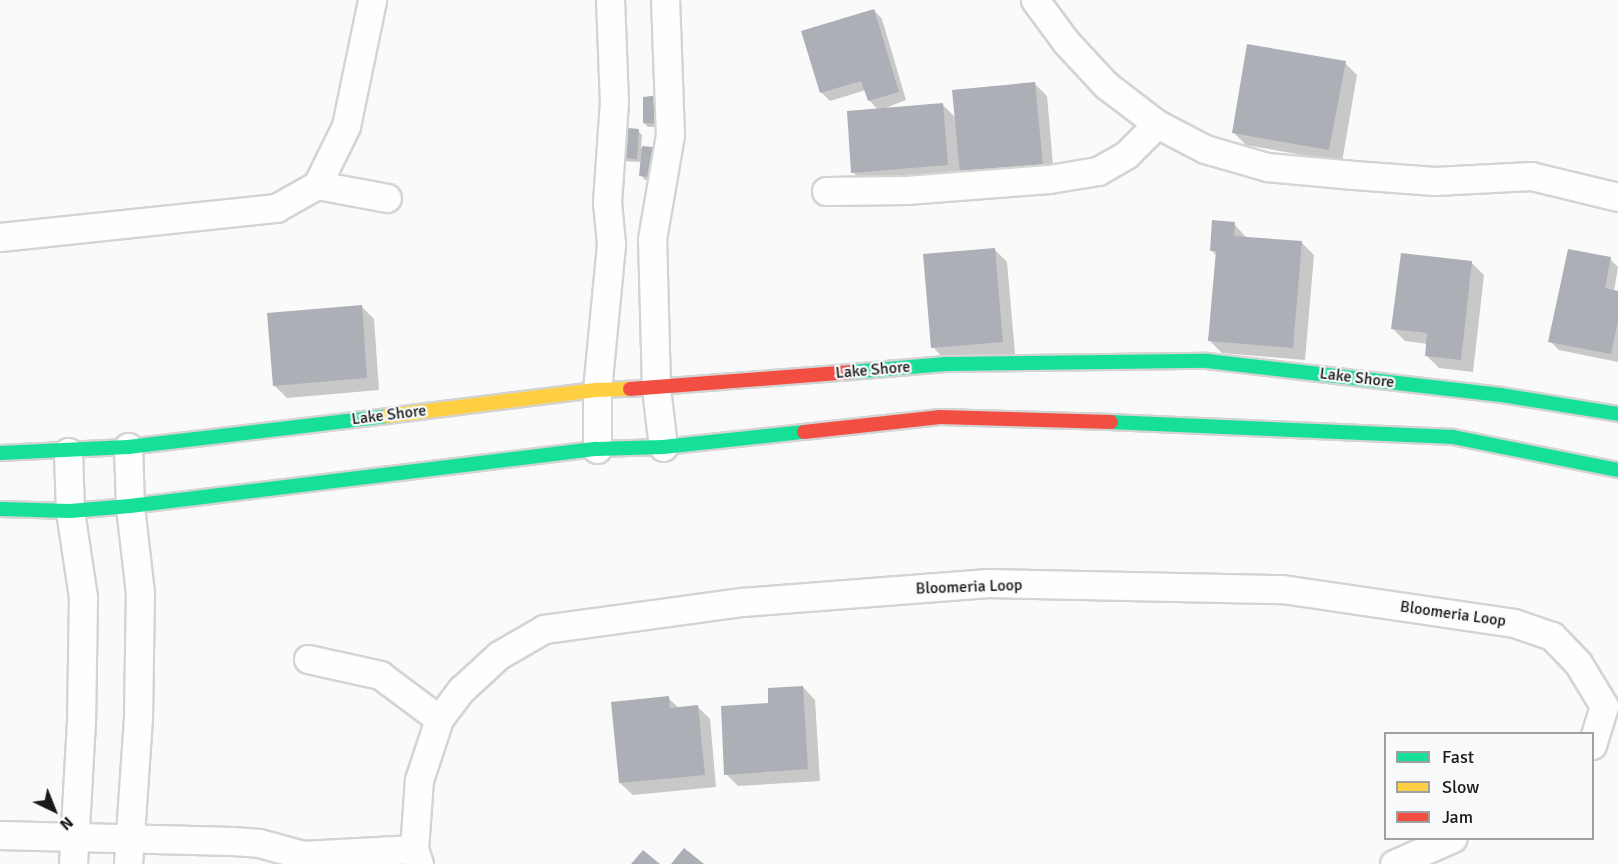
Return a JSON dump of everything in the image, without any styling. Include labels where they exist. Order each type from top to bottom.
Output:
[{"type":"street","points":[[0,237],[276,208],[318,185],[346,126],[372,0]]},
{"type":"street","points":[[597,450],[597,390],[609,237],[607,180],[614,103],[610,0]]},
{"type":"street","points":[[663,447],[656,388],[652,238],[670,135],[665,0]]},
{"type":"street","points":[[1035,0],[1066,42],[1106,85],[1157,124],[1205,149],[1267,167],[1435,181],[1531,176],[1618,197]]},
{"type":"street","points":[[826,191],[906,190],[1049,178],[1098,171],[1126,155],[1157,124]]},
{"type":"street","points":[[318,185],[387,198]]},
{"type":"street","points":[[609,237],[652,238]]},
{"type":"street","name":"Lake Shore","points":[[0,453],[69,452],[128,447],[597,390],[656,388],[946,364],[1207,361],[1501,395],[1618,414]]},
{"type":"street","points":[[0,509],[70,511],[130,506],[597,450],[663,447],[940,417],[1232,426],[1453,437],[1618,470]]},
{"type":"street","points":[[128,447],[130,506],[140,593],[138,718],[128,851]]},
{"type":"street","points":[[69,452],[70,511],[83,597],[81,721],[73,864]]},
{"type":"street","name":"Bloomeria Loop","points":[[417,856],[419,780],[439,719],[462,689],[500,656],[544,629],[742,602],[988,584],[1282,588],[1514,623],[1552,636],[1578,663],[1611,706],[1594,743]]},
{"type":"street","points":[[308,659],[380,675],[439,719]]},
{"type":"street","points":[[0,835],[75,837],[128,851],[259,843],[296,860],[417,856]]},
{"type":"street","points":[[1394,864],[1448,840]]},
{"type":"building","points":[[874,9],[899,92],[868,101],[861,81],[820,93],[801,31]]},
{"type":"building","points":[[1247,44],[1346,61],[1329,150],[1232,133]]},
{"type":"building","points":[[1035,82],[1043,165],[960,173],[952,90]]},
{"type":"building","points":[[660,95],[659,124],[643,123],[643,97]]},
{"type":"building","points":[[943,103],[948,165],[851,173],[847,111]]},
{"type":"building","points":[[617,127],[639,129],[637,159],[614,157]]},
{"type":"building","points":[[642,146],[663,148],[661,178],[639,176]]},
{"type":"building","points":[[1212,220],[1235,222],[1234,236],[1302,241],[1293,348],[1208,341],[1216,251],[1210,251]]},
{"type":"building","points":[[995,248],[1003,342],[931,348],[923,254]]},
{"type":"building","points":[[1568,249],[1611,257],[1605,288],[1618,291],[1618,321],[1611,354],[1548,342]]},
{"type":"building","points":[[1401,253],[1472,261],[1461,360],[1425,356],[1427,333],[1391,329]]},
{"type":"building","points":[[362,305],[367,378],[273,386],[267,313]]},
{"type":"building","points":[[803,686],[808,769],[724,775],[721,706],[768,703],[768,688]]},
{"type":"building","points":[[669,696],[670,708],[698,705],[705,775],[619,783],[611,702]]},
{"type":"building","points":[[684,848],[704,864],[671,864]]},
{"type":"building","points":[[643,850],[660,864],[631,864]]},
{"type":"traffic: fast","points":[[851,372],[946,364],[1207,361],[1501,395],[1618,414]]},
{"type":"traffic: fast","points":[[0,453],[128,447],[387,416]]},
{"type":"traffic: fast","points":[[1111,422],[1453,437],[1618,470]]},
{"type":"traffic: fast","points":[[0,509],[70,511],[130,506],[597,449],[663,447],[804,432]]},
{"type":"traffic: slow","points":[[387,416],[597,390],[630,389]]},
{"type":"traffic: jam","points":[[630,389],[851,372]]},
{"type":"traffic: jam","points":[[804,432],[940,417],[1111,422]]}]
